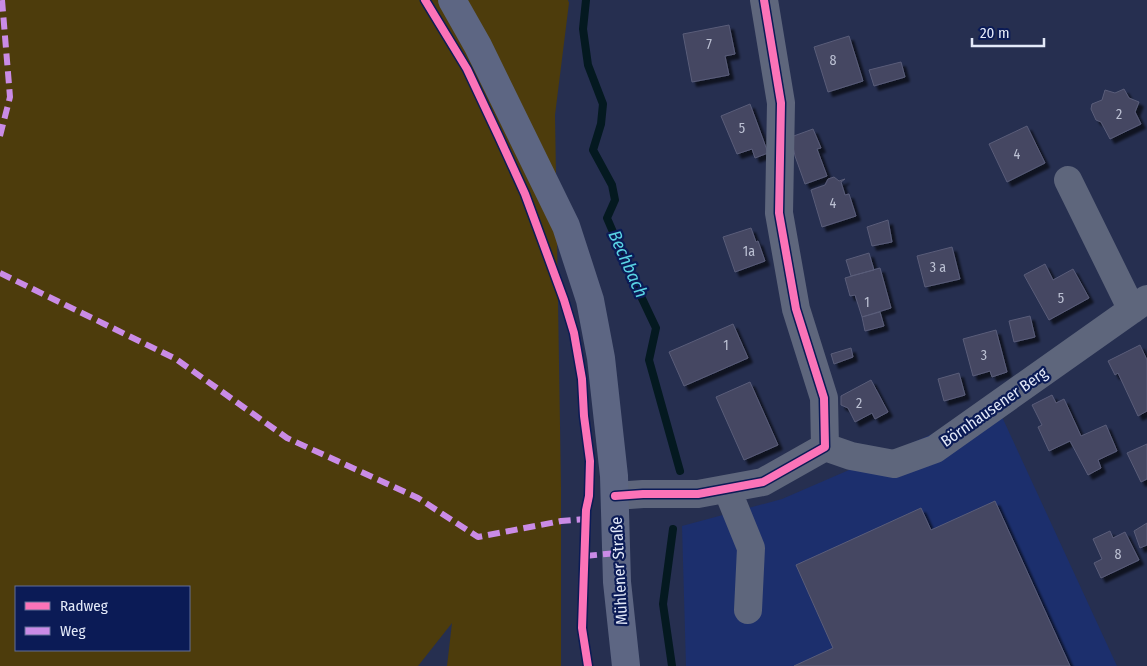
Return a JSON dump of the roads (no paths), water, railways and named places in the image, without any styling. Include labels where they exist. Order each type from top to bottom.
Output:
[{"type":"main road","name":"Mühlener Straße","points":[[452,0],[478,46],[566,226],[590,300],[601,358],[615,486],[617,582],[626,666]]},
{"type":"street","points":[[615,486],[643,494],[698,494],[727,489],[764,482],[825,447],[824,398],[796,309],[780,213],[781,103],[764,0]]},
{"type":"street","points":[[1068,180],[1140,305]]},
{"type":"street","name":"Börnhausener Berg","points":[[825,447],[851,456],[894,464],[935,449],[1140,305]]},
{"type":"street","points":[[727,489],[751,548],[748,610]]},
{"type":"waterway","name":"Bechbach","points":[[586,0],[583,29],[588,65],[603,104],[601,124],[593,150],[612,185],[615,200],[607,218],[656,328],[649,360],[680,471]]},
{"type":"waterway","name":"Bechbach","points":[[672,666],[663,604],[673,529]]}]
